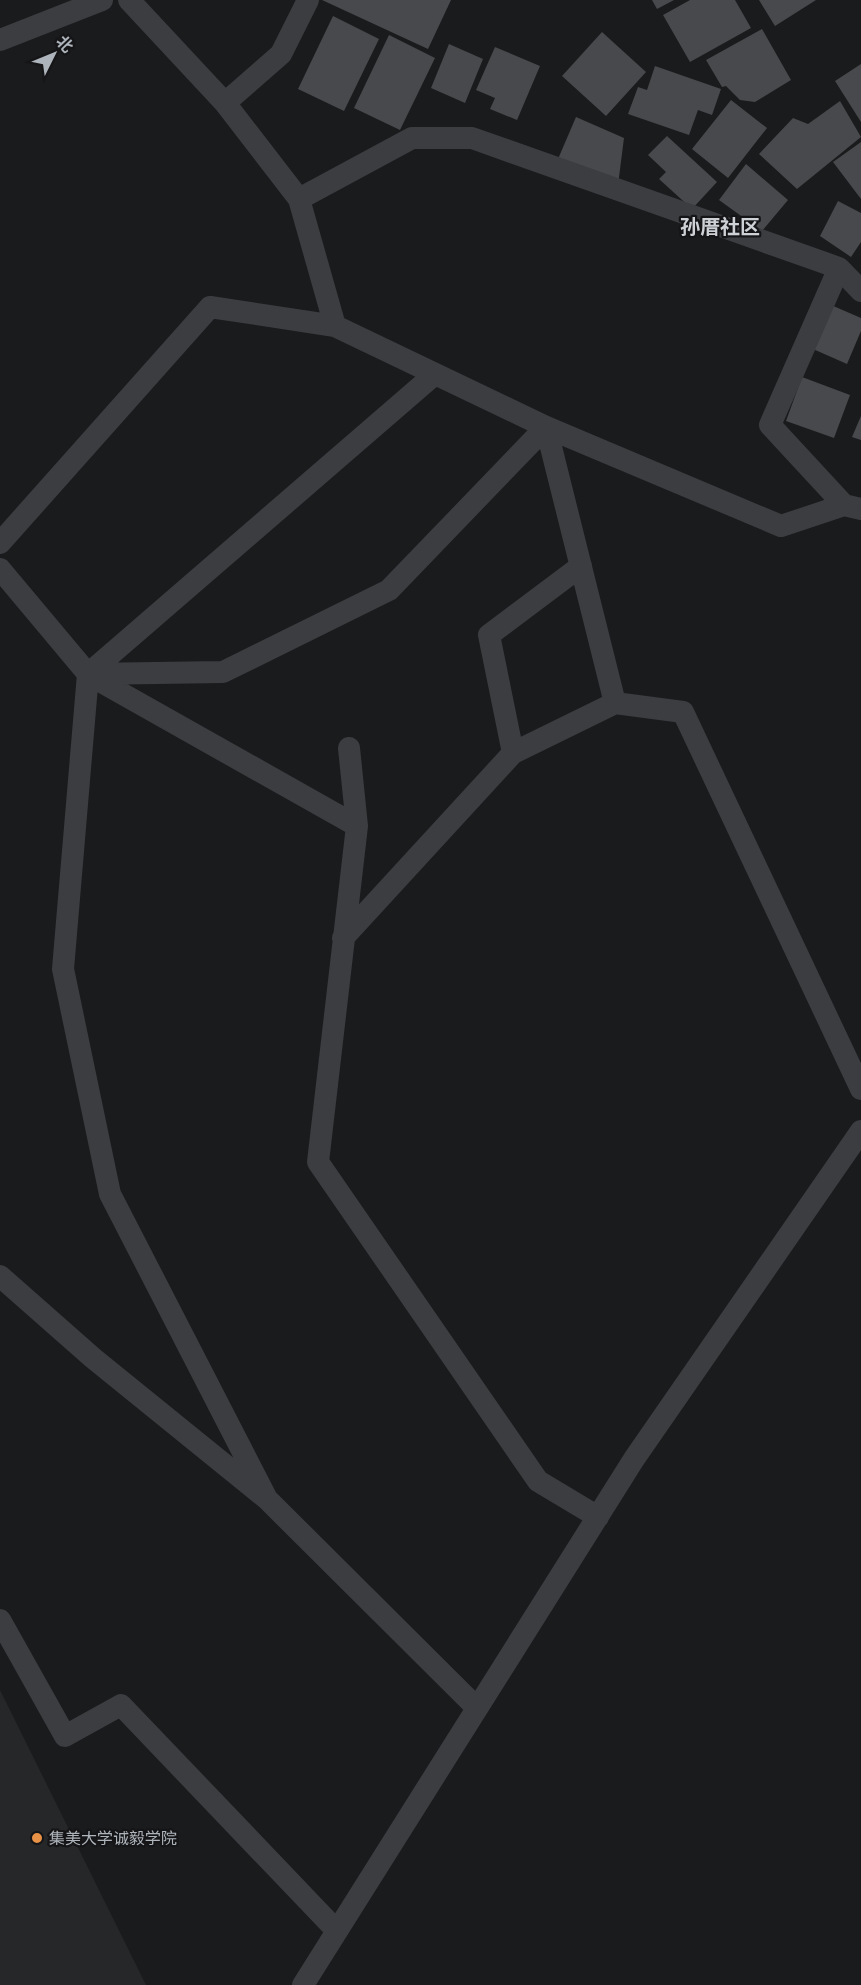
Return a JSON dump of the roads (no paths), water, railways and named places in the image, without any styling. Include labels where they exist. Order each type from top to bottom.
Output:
[{"type":"street","points":[[0,39],[102,0]]},
{"type":"street","points":[[129,0],[225,103],[299,199],[335,326]]},
{"type":"street","points":[[225,103],[281,54],[308,0]]},
{"type":"street","points":[[299,199],[412,138],[472,138],[839,268],[861,291]]},
{"type":"street","points":[[839,268],[770,425],[853,507]]},
{"type":"street","points":[[0,543],[210,307],[335,326],[546,427],[781,526],[853,507]]},
{"type":"street","points":[[267,1499],[110,1194],[63,969],[88,674],[435,374]]},
{"type":"street","points":[[546,427],[615,704]]},
{"type":"street","points":[[88,674],[223,672],[389,590],[546,427]]},
{"type":"street","points":[[513,753],[489,635],[581,566]]},
{"type":"street","points":[[0,569],[88,674],[357,826]]},
{"type":"street","points":[[343,938],[513,753],[615,704],[683,712],[861,1089]]},
{"type":"street","points":[[349,748],[357,826],[318,1162],[538,1481],[598,1517]]},
{"type":"street","points":[[303,1985],[634,1459],[861,1131]]},
{"type":"street","points":[[0,1276],[93,1358],[267,1499],[477,1708]]},
{"type":"street","points":[[0,1620],[65,1736],[121,1705],[337,1931]]},
{"type":"place","name":"集美大学诚毅学院","points":[[37,1838]]},
{"type":"district","name":"孙厝社区","points":[[720,227]]}]
